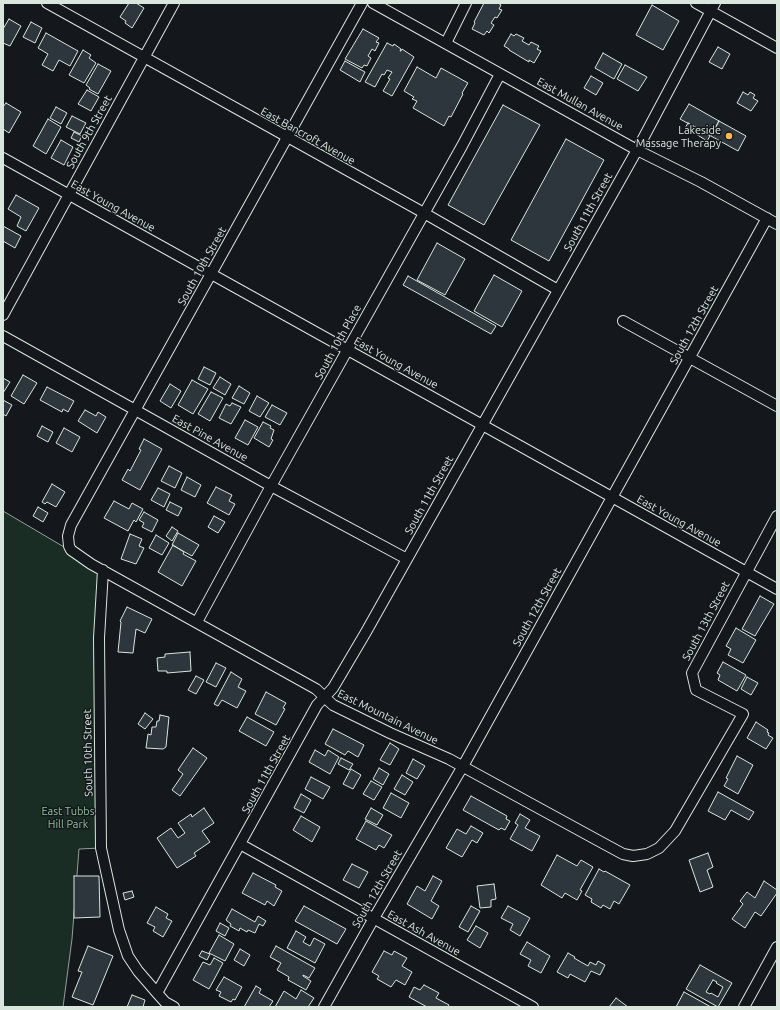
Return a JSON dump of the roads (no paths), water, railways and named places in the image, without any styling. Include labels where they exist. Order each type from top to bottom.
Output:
[{"type":"street","name":"East Bancroft Avenue","points":[[47,3],[424,213],[558,290]]},
{"type":"street","name":"South 9th Street","points":[[3,315],[174,3]]},
{"type":"street","name":"South 10th Street","points":[[68,543],[68,536],[71,526],[362,3]]},
{"type":"street","name":"East Mullan Avenue","points":[[373,3],[637,150],[701,182],[777,224]]},
{"type":"street","points":[[446,43],[466,3]]},
{"type":"street","points":[[696,3],[713,7],[777,48]]},
{"type":"street","name":"South 11th Street","points":[[157,993],[317,705],[333,688],[407,559],[637,150],[713,7]]},
{"type":"street","name":"South 10th Place","points":[[197,622],[271,486],[462,146],[500,74]]},
{"type":"street","name":"East Young Avenue","points":[[3,158],[777,589]]},
{"type":"street","name":"South 12th Street","points":[[324,1007],[463,766],[513,673],[613,498],[767,218]]},
{"type":"street","points":[[623,321],[777,406]]},
{"type":"street","name":"East Pine Avenue","points":[[3,336],[271,486],[407,559]]},
{"type":"street","name":"South 13th Street","points":[[647,854],[659,848],[675,831],[743,714],[696,690],[692,672],[777,516]]},
{"type":"street","name":"East Mountain Avenue","points":[[68,543],[75,553],[103,570],[316,689],[333,706],[463,766],[623,854],[633,856],[647,854]]},
{"type":"street","name":"South 10th Street","points":[[103,570],[99,638],[101,848],[119,930],[128,956],[138,971],[157,993],[166,1002],[174,1007]]},
{"type":"street","name":"East Ash Avenue","points":[[240,844],[533,1007]]},
{"type":"street","points":[[744,1007],[777,948]]},
{"type":"place","name":"Lakeside Massage Therapy","points":[[729,136]]},
{"type":"park label","name":"East Tubbs Hill Park","points":[[68,817]]}]
